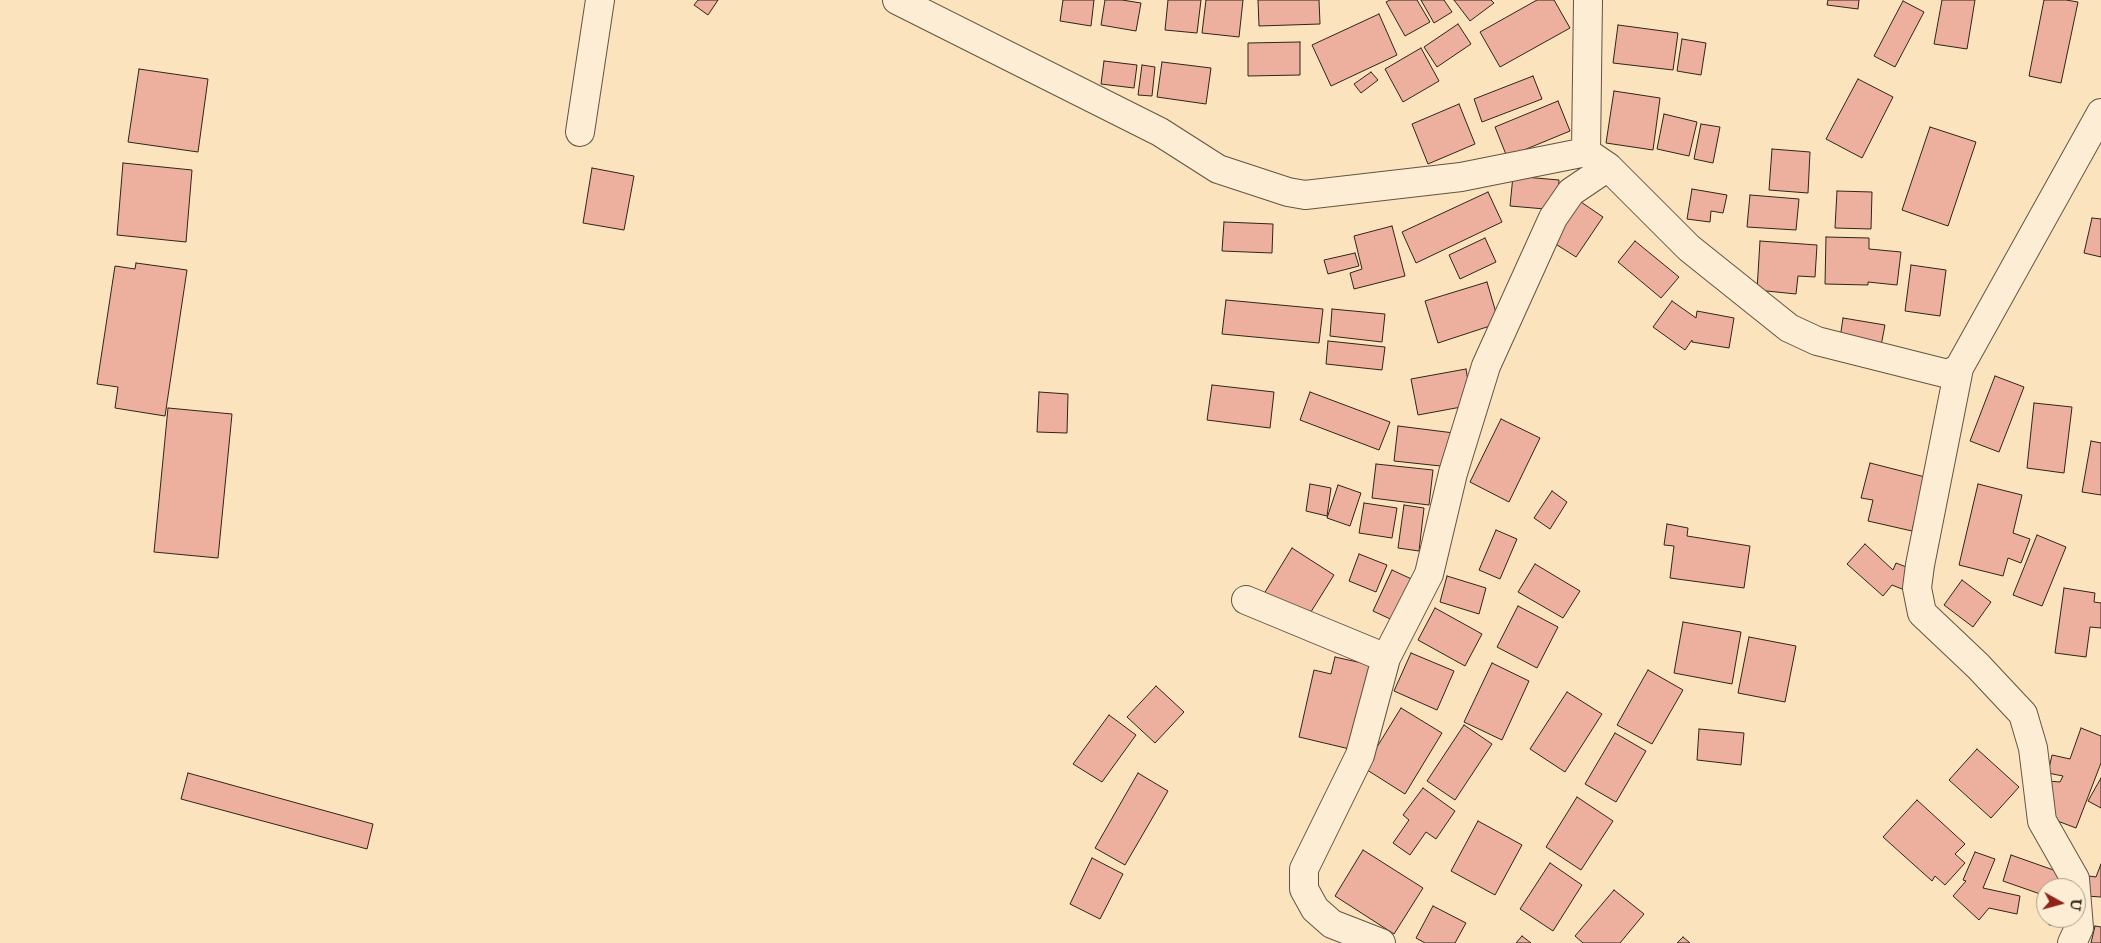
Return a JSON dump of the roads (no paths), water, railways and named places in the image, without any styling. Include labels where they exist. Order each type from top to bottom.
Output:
[{"type":"street","points":[[580,132],[600,0]]},
{"type":"street","points":[[897,0],[1160,132],[1218,170],[1288,192],[1305,195],[1597,160]]},
{"type":"street","points":[[1381,943],[1332,924],[1315,909],[1304,889],[1304,869],[1360,755],[1386,658],[1429,574],[1453,473],[1486,366],[1552,218],[1597,160],[1588,0]]},
{"type":"street","points":[[2072,943],[2079,928],[2075,878],[2042,821],[2033,748],[2023,714],[1978,666],[1922,613],[1917,588],[1959,368],[2101,112]]},
{"type":"street","points":[[1597,160],[1689,248],[1789,328],[1817,341],[1936,373],[1948,374],[1959,368]]},
{"type":"street","points":[[1246,600],[1386,658]]}]
